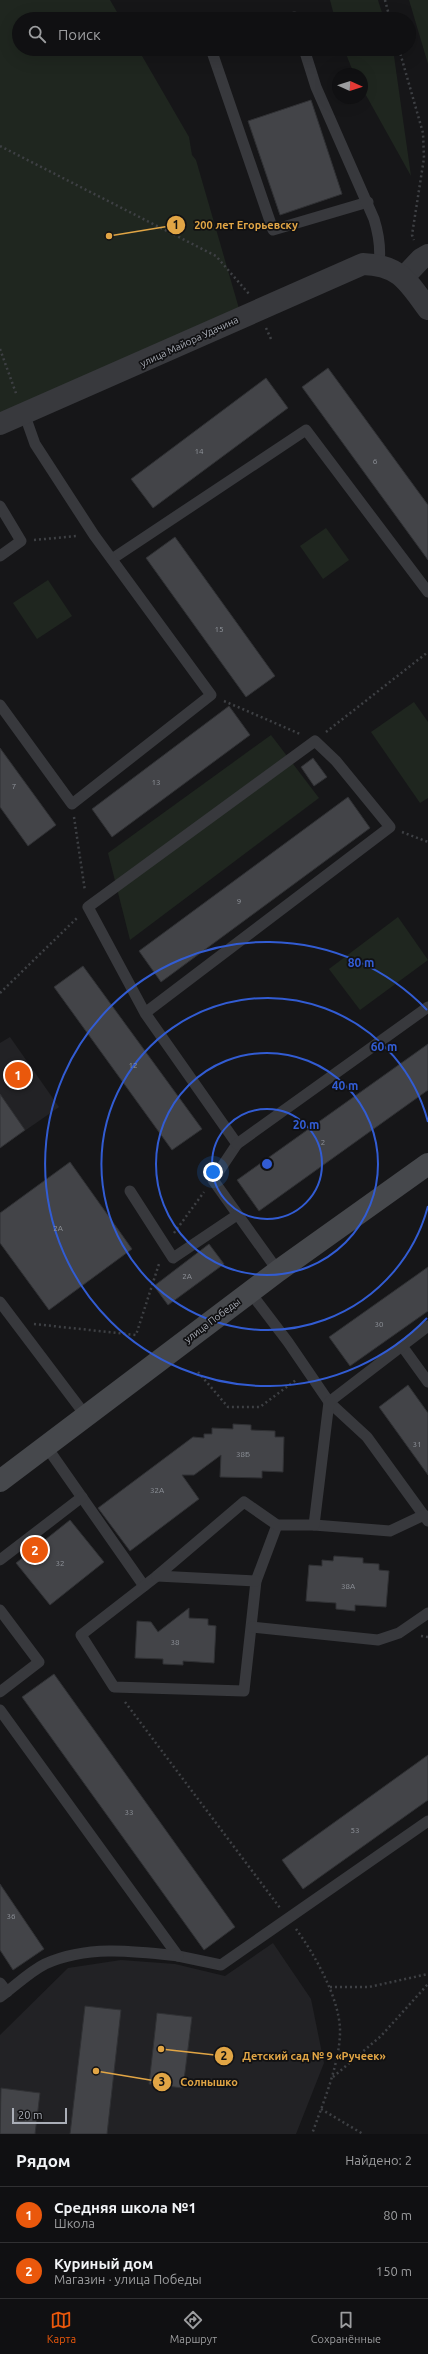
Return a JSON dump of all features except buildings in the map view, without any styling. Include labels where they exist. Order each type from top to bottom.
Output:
[{"type":"street","points":[[404,277],[424,257]]},
{"type":"street","name":"улица Майора Удачина","points":[[0,424],[208,334],[258,308],[363,264],[379,264]]},
{"type":"street","points":[[379,264],[391,268],[404,277],[428,309]]},
{"type":"street","name":"улица Победы","points":[[0,1481],[278,1271],[428,1164]]},
{"type":"lane","points":[[213,56],[273,230],[368,202]]},
{"type":"lane","points":[[306,56],[316,87],[368,202],[380,236],[381,250],[379,264]]},
{"type":"lane","points":[[0,705],[72,804],[211,695],[94,535],[35,444],[24,413]]},
{"type":"lane","points":[[112,559],[306,430],[428,592]]},
{"type":"lane","points":[[0,506],[21,540],[0,556]]},
{"type":"lane","points":[[145,1013],[390,827],[336,760],[315,741],[88,907],[145,1013],[237,1144]]},
{"type":"lane","points":[[278,1271],[212,1180],[237,1144],[428,1007]]},
{"type":"lane","points":[[130,1191],[173,1258],[237,1215]]},
{"type":"lane","points":[[250,1292],[329,1402],[367,1437],[426,1518],[390,1531],[314,1525],[277,1525],[244,1502],[157,1576],[81,1635],[114,1687],[244,1691],[256,1580],[277,1525]]},
{"type":"lane","points":[[0,1302],[86,1416]]},
{"type":"lane","points":[[314,1525],[329,1402],[428,1326]]},
{"type":"lane","points":[[402,1346],[428,1382]]},
{"type":"lane","points":[[46,1446],[144,1586]]},
{"type":"lane","points":[[0,1560],[82,1497]]},
{"type":"lane","points":[[157,1576],[256,1580]]},
{"type":"lane","points":[[0,1610],[39,1662],[0,1692]]},
{"type":"lane","points":[[252,1627],[378,1640],[398,1633],[428,1614]]},
{"type":"lane","points":[[0,1710],[178,1956]]},
{"type":"lane","points":[[0,1983],[4,1995],[44,1965],[75,1956],[120,1950],[178,1956],[221,1965],[428,1821]]},
{"type":"path","points":[[385,0],[388,12]]},
{"type":"path","points":[[401,56],[423,133],[422,170],[412,235],[424,257]]},
{"type":"path","points":[[0,146],[216,256],[254,300],[258,308]]},
{"type":"path","points":[[0,349],[24,413]]},
{"type":"path","points":[[21,540],[94,535]]},
{"type":"path","points":[[211,695],[315,741],[428,652]]},
{"type":"path","points":[[0,994],[88,907],[72,804]]},
{"type":"path","points":[[390,827],[428,842]]},
{"type":"path","points":[[15,1322],[136,1335],[165,1246],[212,1180]]},
{"type":"path","points":[[198,1372],[228,1407],[260,1407],[307,1371]]},
{"type":"path","points":[[114,1687],[288,1918],[300,1935],[330,1986],[340,2028],[333,2077],[312,2134]]},
{"type":"path","points":[[330,1986],[370,1987],[428,1974]]},
{"type":"path","points":[[333,2077],[381,2036],[428,1984]]},
{"type":"path","points":[[321,2109],[363,2134]]},
{"type":"shaded area","points":[[0,0],[110,0],[117,12],[12,12],[12,56],[142,56],[189,137],[192,155],[196,160],[240,312],[0,419]]},
{"type":"shaded area","points":[[330,0],[378,0],[382,12],[333,12]]},
{"type":"shaded area","points":[[409,0],[428,0],[428,64],[416,24],[416,12],[413,12]]},
{"type":"shaded area","points":[[347,56],[394,56],[411,176],[368,99],[368,68],[352,68]]},
{"type":"shaded area","points":[[326,528],[349,560],[323,579],[300,546]]},
{"type":"shaded area","points":[[48,580],[72,616],[37,639],[13,603]]},
{"type":"shaded area","points":[[414,702],[428,722],[428,798],[420,803],[371,732]]},
{"type":"shaded area","points":[[271,735],[319,798],[130,940],[108,853]]},
{"type":"shaded area","points":[[398,917],[428,960],[360,1010],[329,969]]},
{"type":"shaded area","points":[[10,1037],[59,1107],[0,1148],[0,1043]]},
{"type":"shaded area","points":[[273,1943],[311,1999],[324,2063],[296,2134],[0,2134],[0,2035],[68,1968],[121,1960],[175,1964],[225,1976]]},
{"type":"place","name":"200 лет Егорьевску","points":[[109,236]]},
{"type":"place","name":"Средняя школа №1","points":[[18,1075]]},
{"type":"place","name":"Куриный дом","points":[[35,1550]]},
{"type":"place","name":"Детский сад № 9 «Ручеек»","points":[[161,2049]]},
{"type":"place","name":"Солнышко","points":[[96,2071]]}]
